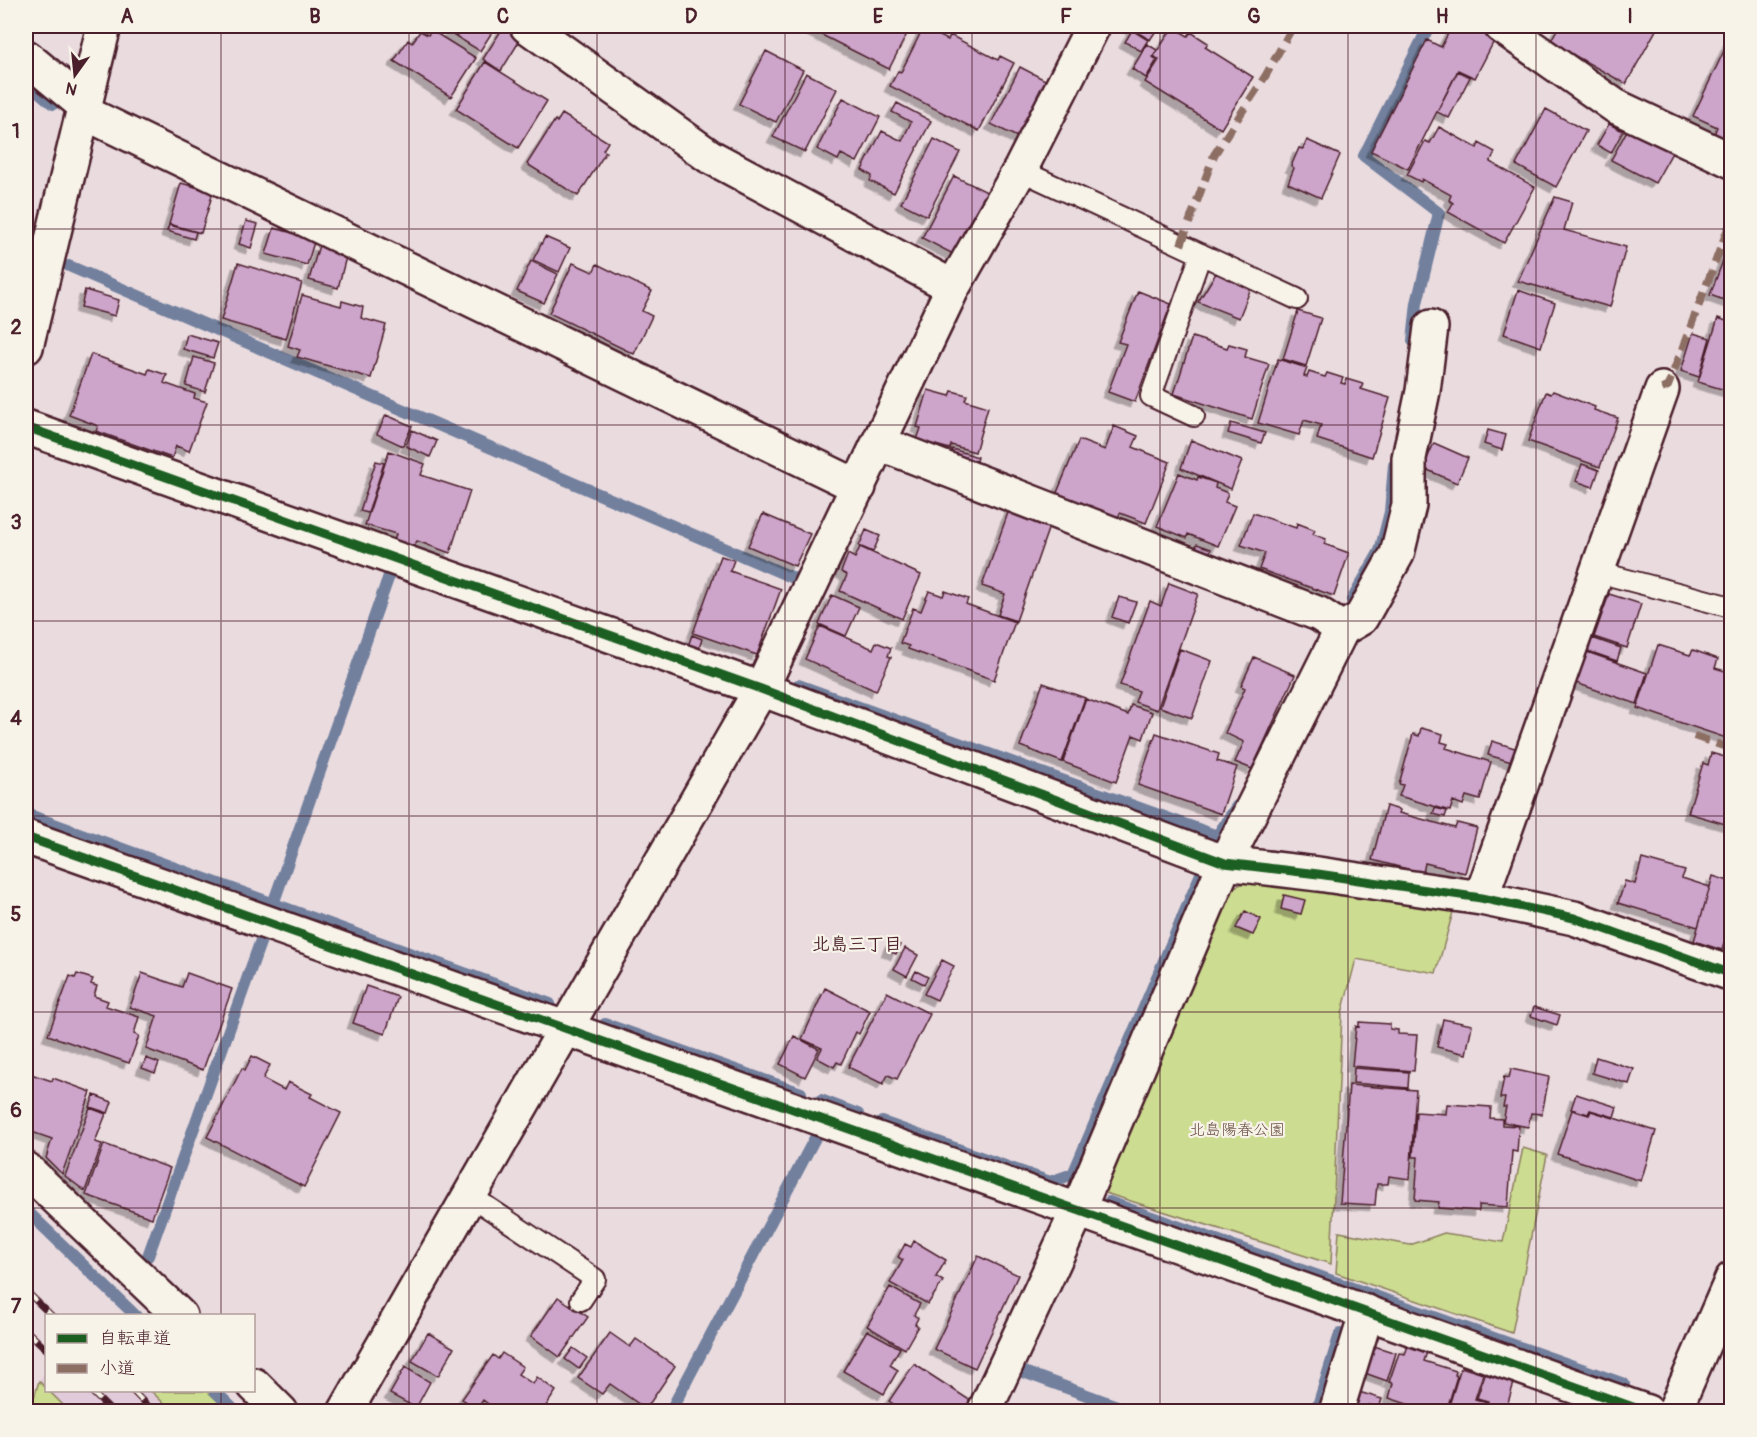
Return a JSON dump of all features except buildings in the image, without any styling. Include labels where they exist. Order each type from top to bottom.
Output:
[{"type":"street","points":[[26,347],[104,26]]},
{"type":"street","points":[[527,26],[709,156],[953,287]]},
{"type":"street","points":[[345,1412],[761,689],[953,287],[1020,171],[1093,26]]},
{"type":"street","points":[[1501,26],[1615,106],[1731,161]]},
{"type":"street","points":[[26,57],[84,108],[859,487]]},
{"type":"street","points":[[984,1412],[1078,1210],[1225,863],[1342,629],[1361,618],[1397,554],[1409,505],[1409,458],[1423,391],[1431,327]]},
{"type":"street","points":[[1481,898],[1662,389]]},
{"type":"street","points":[[26,427],[761,689],[1225,863],[1481,898],[1574,918],[1731,974]]},
{"type":"street","points":[[879,444],[1319,614],[1342,629]]},
{"type":"street","points":[[26,837],[1647,1412]]},
{"type":"street","points":[[26,1169],[178,1314]]},
{"type":"street","points":[[1674,1412],[1731,1279]]},
{"type":"street","points":[[1336,1412],[1367,1312]]},
{"type":"street","points":[[255,1386],[281,1412]]},
{"type":"lane","points":[[1020,171],[1297,299]]},
{"type":"lane","points":[[1194,416],[1151,396],[1201,254]]},
{"type":"lane","points":[[1597,572],[1731,607]]},
{"type":"lane","points":[[469,1195],[595,1279],[581,1300]]},
{"type":"shaded area","points":[[45,1373],[45,1392],[208,1392],[229,1411],[30,1412],[39,1381]]},
{"type":"green space","name":"北島陽春公園","points":[[1255,879],[1453,912],[1436,973],[1356,959],[1342,1013],[1331,1264],[1102,1192],[1234,887]]},
{"type":"green space","points":[[1523,1148],[1547,1155],[1512,1333],[1336,1273],[1339,1232],[1410,1245],[1444,1233],[1503,1242]]},
{"type":"green space","points":[[39,1381],[45,1387],[45,1392],[50,1392],[69,1411],[30,1411]]},
{"type":"green space","points":[[152,1392],[208,1392],[229,1411],[172,1411]]},
{"type":"waterway","points":[[1413,341],[1417,303],[1439,213],[1364,156],[1429,26]]},
{"type":"waterway","points":[[26,81],[53,104]]},
{"type":"waterway","points":[[69,266],[796,579]]},
{"type":"waterway","points":[[1352,600],[1380,551],[1390,512],[1394,465]]},
{"type":"waterway","points":[[273,904],[390,573]]},
{"type":"waterway","points":[[798,685],[1217,836],[1237,806]]},
{"type":"waterway","points":[[26,814],[550,1004]]},
{"type":"waterway","points":[[882,1122],[1050,1182],[1073,1174],[1203,869]]},
{"type":"waterway","points":[[148,1256],[261,940]]},
{"type":"waterway","points":[[605,1024],[801,1093]]},
{"type":"waterway","points":[[821,1100],[858,1114]]},
{"type":"waterway","points":[[670,1412],[816,1136]]},
{"type":"waterway","points":[[1109,1202],[1624,1384]]},
{"type":"waterway","points":[[26,1210],[134,1314]]},
{"type":"waterway","points":[[1316,1412],[1340,1334]]},
{"type":"waterway","points":[[1021,1371],[1133,1412]]},
{"type":"waterway","points":[[216,1392],[236,1412]]},
{"type":"railway","points":[[26,1291],[50,1314]]},
{"type":"railway","points":[[26,1330],[45,1348]]},
{"type":"railway","points":[[92,1392],[112,1412]]},
{"type":"railway","points":[[134,1392],[153,1412]]},
{"type":"marked path","points":[[1181,245],[1214,155],[1266,75],[1293,26]]},
{"type":"marked path","points":[[1662,389],[1668,386],[1732,218]]},
{"type":"marked path","points":[[1694,736],[1732,749]]},
{"type":"cycle path","points":[[26,427],[761,689],[1225,863],[1481,898],[1574,918],[1732,974]]},
{"type":"cycle path","points":[[26,837],[1647,1412]]},
{"type":"district","name":"北島三丁目","points":[[857,944]]}]
